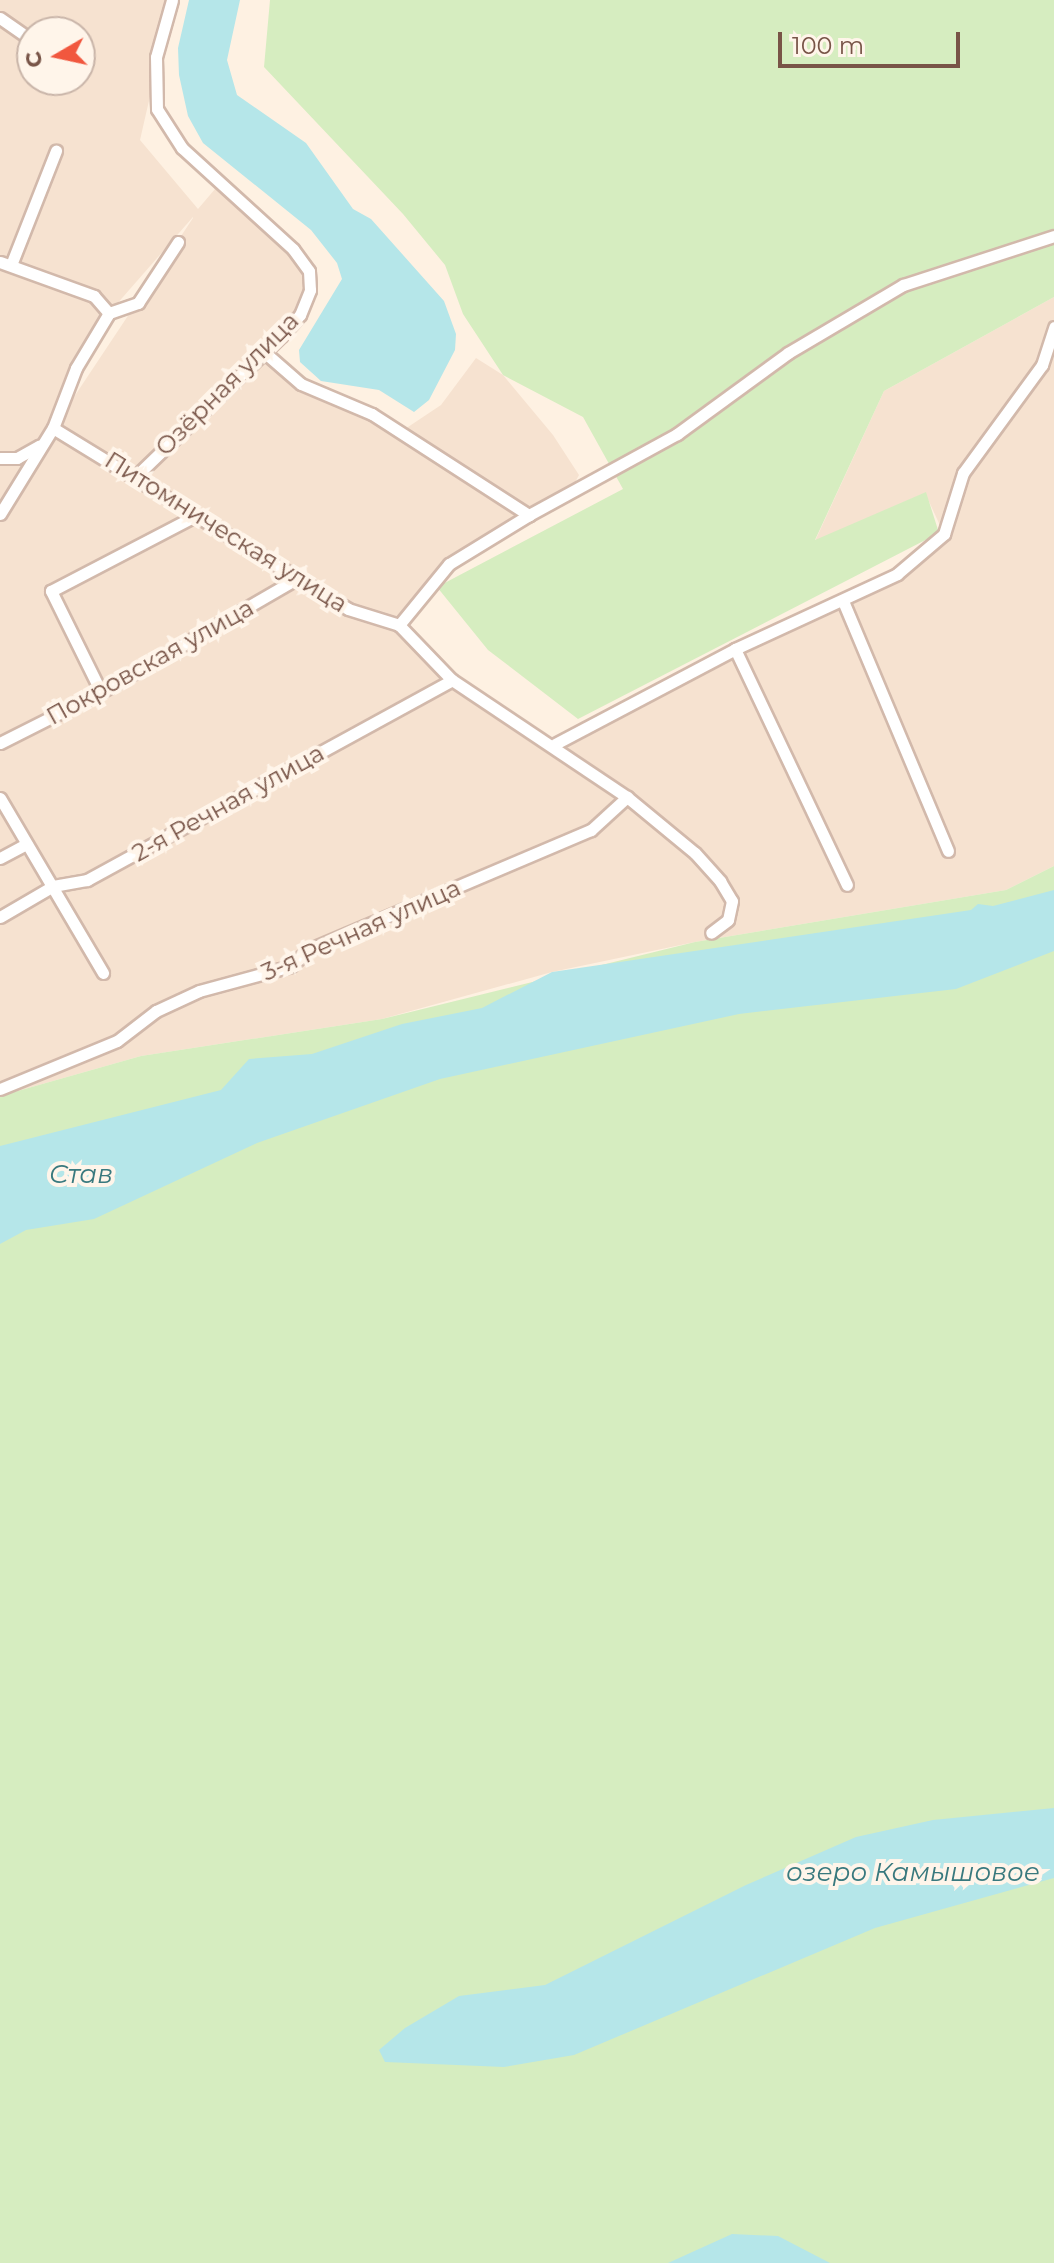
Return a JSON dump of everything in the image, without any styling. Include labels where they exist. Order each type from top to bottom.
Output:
[{"type":"street","name":"Озёрная улица","points":[[136,476],[300,315],[310,290],[309,271],[273,230],[182,148],[157,109],[156,57],[172,0]]},
{"type":"street","points":[[56,151],[6,264],[94,296],[109,313]]},
{"type":"street","points":[[399,625],[449,564],[529,515],[677,434],[788,353],[903,285],[1054,236]]},
{"type":"street","points":[[0,514],[40,444],[53,428],[76,368],[109,313],[138,303],[178,242]]},
{"type":"street","points":[[555,744],[735,649],[897,574],[944,534],[963,473],[1042,365],[1054,327]]},
{"type":"street","points":[[263,351],[301,384],[372,414],[529,515]]},
{"type":"street","name":"Питомническая улица","points":[[53,428],[136,476],[195,516],[348,609],[399,625],[452,680],[555,744],[627,797],[695,853],[732,901],[728,920],[711,933]]},
{"type":"street","points":[[0,458],[17,458],[40,444]]},
{"type":"street","points":[[101,692],[51,591],[195,516]]},
{"type":"street","name":"Покровская улица","points":[[0,743],[101,692],[298,578]]},
{"type":"street","points":[[843,601],[948,851]]},
{"type":"street","points":[[735,649],[847,885]]},
{"type":"street","name":"2-я Речная улица","points":[[0,917],[53,886],[87,880],[452,680]]},
{"type":"street","name":"3-я Речная улица","points":[[0,1089],[117,1041],[156,1011],[199,991],[291,966],[308,950],[591,830],[627,797]]},
{"type":"street","points":[[0,798],[103,973]]},
{"type":"street","points":[[0,858],[26,844]]},
{"type":"shaded area","points":[[0,0],[172,0],[140,140],[198,209],[221,182],[309,271],[300,315],[263,350],[281,369],[405,429],[441,405],[476,358],[503,375],[553,435],[579,475],[570,492],[466,551],[399,625],[452,680],[555,744],[897,574],[944,534],[925,493],[815,541],[884,391],[1054,297],[1054,866],[1006,890],[695,942],[552,972],[382,1019],[141,1056],[0,1096]],"holes":[[[193,218],[56,424],[76,368],[109,313]]]},
{"type":"green space","points":[[270,0],[1054,0],[1054,297],[884,391],[815,540],[926,492],[939,533],[578,719],[488,650],[437,587],[623,489],[583,417],[503,375],[463,314],[445,265],[403,214],[264,67]]},
{"type":"green space","points":[[1054,866],[1054,2263],[0,2263],[0,1096],[141,1056],[382,1019],[695,942],[1006,890]]},
{"type":"water","points":[[189,0],[240,0],[227,60],[237,95],[306,143],[353,209],[371,219],[444,301],[456,334],[455,350],[429,400],[414,412],[379,390],[321,381],[300,362],[299,350],[342,279],[337,263],[311,230],[203,143],[188,116],[179,75],[178,48]]},
{"type":"water","name":"Став","points":[[1054,890],[1054,951],[956,989],[739,1014],[440,1079],[257,1143],[94,1219],[26,1230],[0,1244],[0,1146],[221,1090],[249,1059],[312,1054],[402,1024],[482,1008],[552,972],[971,910],[978,904],[993,906]]},
{"type":"water","name":"озеро Камышовое","points":[[1054,1808],[1054,1878],[875,1928],[574,2055],[504,2067],[385,2062],[379,2050],[405,2028],[459,1996],[545,1985],[746,1885],[856,1837],[933,1820]]},
{"type":"water","points":[[732,2234],[778,2236],[830,2263],[668,2263]]}]
